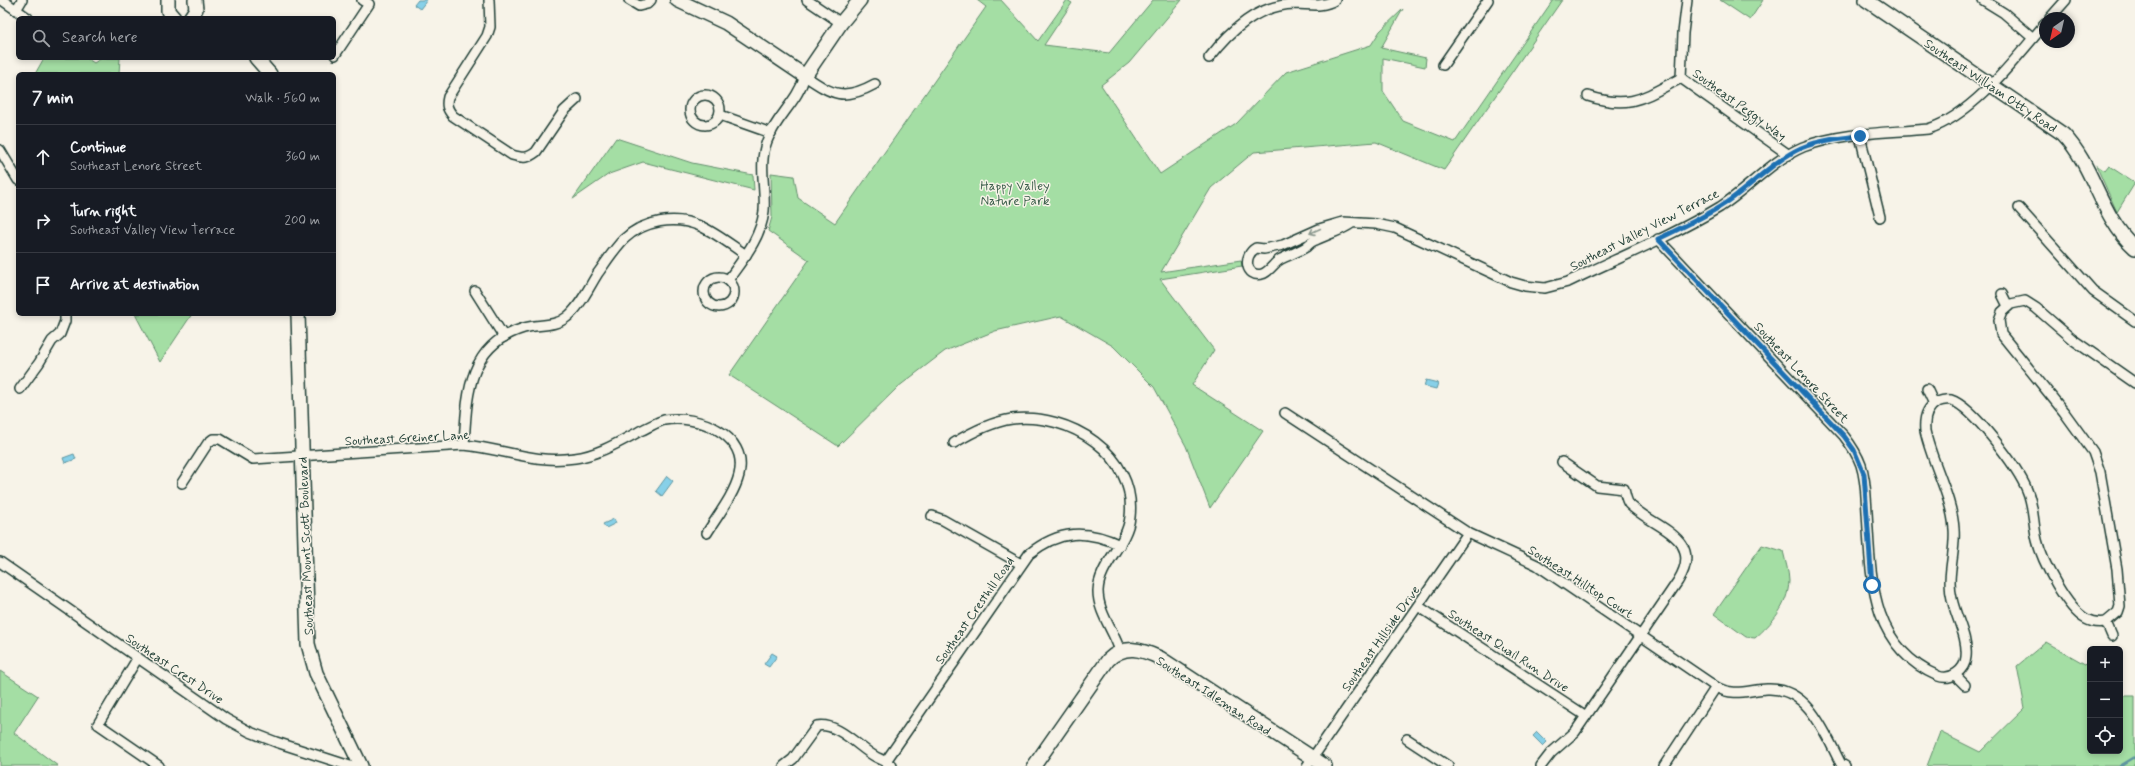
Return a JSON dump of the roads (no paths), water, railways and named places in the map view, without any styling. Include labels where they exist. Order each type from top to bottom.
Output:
[{"type":"main road","points":[[677,0],[726,23],[805,76],[841,23],[860,0]]},
{"type":"main road","name":"Southeast William Otty Road","points":[[1866,0],[2047,122],[2068,139],[2082,160],[2113,223],[2135,248]]},
{"type":"main road","points":[[192,16],[195,12],[195,2]]},
{"type":"main road","points":[[195,2],[204,16]]},
{"type":"main road","points":[[258,60],[268,72]]},
{"type":"main road","name":"Southeast Mount Scott Boulevard","points":[[298,316],[306,613],[310,653],[316,674],[361,766]]},
{"type":"main road","name":"Southeast Idleman Road","points":[[1120,651],[1126,649],[1140,650],[1160,658],[1310,762],[1325,766]]},
{"type":"main road","points":[[1034,766],[1104,665],[1120,651]]},
{"type":"street","points":[[2,0],[25,16]]},
{"type":"street","points":[[16,10],[22,0]]},
{"type":"street","points":[[488,0],[490,27],[487,36],[448,97],[448,111],[453,116],[512,155],[522,158],[530,157],[536,152],[564,111],[577,99]]},
{"type":"street","points":[[629,0],[639,6],[647,4],[652,0]]},
{"type":"street","points":[[807,0],[841,23]]},
{"type":"street","points":[[1209,58],[1233,30],[1258,14],[1285,5],[1318,6],[1335,0]]},
{"type":"street","points":[[1443,66],[1488,0]]},
{"type":"street","name":"Southeast Peggy Way","points":[[1687,0],[1684,15],[1681,78],[1789,155]]},
{"type":"street","points":[[1983,0],[2004,13],[2033,38]]},
{"type":"street","points":[[2055,12],[2066,0]]},
{"type":"street","points":[[336,53],[366,2]]},
{"type":"street","name":"Southeast Valley View Terrace","points":[[1352,223],[1314,240],[1305,247],[1274,262],[1270,269],[1263,274],[1256,274],[1249,269],[1247,262],[1248,254],[1256,248],[1264,249],[1283,245],[1333,224],[1343,222],[1376,224],[1395,228],[1511,282],[1534,288],[1552,287],[1568,282],[1706,215],[1729,201],[1789,155],[1820,141],[1937,126],[1954,117],[1991,85],[2039,31]]},
{"type":"street","points":[[728,280],[756,240],[764,210],[762,164],[764,151],[771,133],[802,88],[805,76],[826,91],[844,95],[853,94],[876,84]]},
{"type":"street","points":[[1588,96],[1604,101],[1629,102],[1648,95],[1681,78]]},
{"type":"street","points":[[720,115],[771,133]]},
{"type":"street","points":[[1860,136],[1880,217]]},
{"type":"street","points":[[0,150],[16,177]]},
{"type":"street","points":[[2019,208],[2093,291],[2135,321]]},
{"type":"street","points":[[464,445],[467,395],[470,380],[481,360],[491,348],[504,337],[524,328],[552,324],[567,317],[619,244],[634,232],[655,222],[675,220],[694,223],[708,230],[746,255]]},
{"type":"street","name":"Southeast Lenore Street","points":[[1658,239],[1844,436],[1854,450],[1864,474],[1872,585],[1880,616],[1892,637],[1914,661],[1941,677],[1955,675]]},
{"type":"street","points":[[475,291],[504,337]]},
{"type":"street","points":[[2002,294],[2008,306]]},
{"type":"street","points":[[1965,685],[1955,675],[1966,663],[1966,652],[1950,586],[1954,529],[1925,431],[1925,416],[1934,404],[1946,399],[1960,404],[1971,413],[2006,456],[2028,491],[2038,545],[2042,557],[2054,581],[2084,619],[2093,622],[2106,622],[2118,612],[2120,606],[2117,569],[2100,472],[2092,452],[2064,412],[2001,334],[1999,320],[2002,312],[2008,306],[2022,301],[2031,304],[2072,339],[2135,383]]},
{"type":"street","points":[[20,389],[39,363],[52,341],[60,334],[65,322],[65,316]]},
{"type":"street","points":[[1927,389],[1934,404]]},
{"type":"street","name":"Southeast Hilltop Court","points":[[1285,413],[1468,533],[1537,565],[1716,687],[1733,693],[1779,690],[1796,697],[1812,711],[1841,764],[1845,766]]},
{"type":"street","points":[[954,443],[974,431],[999,422],[1026,418],[1053,421],[1088,436],[1110,456],[1127,484],[1130,498],[1130,517],[1128,528],[1120,545],[1103,573],[1098,591],[1101,607],[1120,651]]},
{"type":"street","name":"Southeast Greiner Lane","points":[[182,483],[208,443],[213,439],[220,439],[253,459],[464,445],[480,446],[522,458],[561,460],[590,454],[663,420],[684,420],[713,427],[731,440],[736,448],[741,466],[737,483],[707,534]]},
{"type":"street","points":[[1541,766],[1551,753],[1575,732],[1682,574],[1686,561],[1686,552],[1684,547],[1674,536],[1628,503],[1624,489],[1597,486],[1562,462]]},
{"type":"street","points":[[932,516],[942,520],[1021,564]]},
{"type":"street","name":"Southeast Hillside Drive","points":[[1310,762],[1468,533]]},
{"type":"street","name":"Southeast Cresthill Road","points":[[889,764],[1021,564],[1039,546],[1064,535],[1091,535],[1120,545]]},
{"type":"street","name":"Southeast Crest Drive","points":[[0,562],[137,659],[236,725],[276,742],[350,766]]},
{"type":"street","name":"Southeast Quail Run Drive","points":[[1418,606],[1586,716]]},
{"type":"street","points":[[2106,622],[2112,636]]},
{"type":"street","points":[[137,659],[98,724],[159,766]]},
{"type":"street","points":[[1664,766],[1716,687]]},
{"type":"street","points":[[784,766],[793,759],[817,726],[824,725],[839,732],[876,758],[889,764]]},
{"type":"street","points":[[1407,739],[1448,766]]},
{"type":"water","points":[[418,0],[427,0],[420,9],[414,5]]},
{"type":"water","points":[[1426,380],[1438,383],[1436,389],[1424,386]]},
{"type":"water","points":[[74,454],[76,459],[65,463],[63,458]]},
{"type":"water","points":[[667,476],[673,481],[662,496],[656,491]]},
{"type":"water","points":[[614,519],[616,523],[606,528],[603,524]]},
{"type":"water","points":[[772,653],[777,656],[769,667],[764,664]]},
{"type":"water","points":[[1537,732],[1547,742],[1543,746],[1533,736]]},
{"type":"waterway","points":[[2120,766],[2135,757]]},
{"type":"park label","name":"Happy Valley Nature Park","points":[[1015,192]]}]
